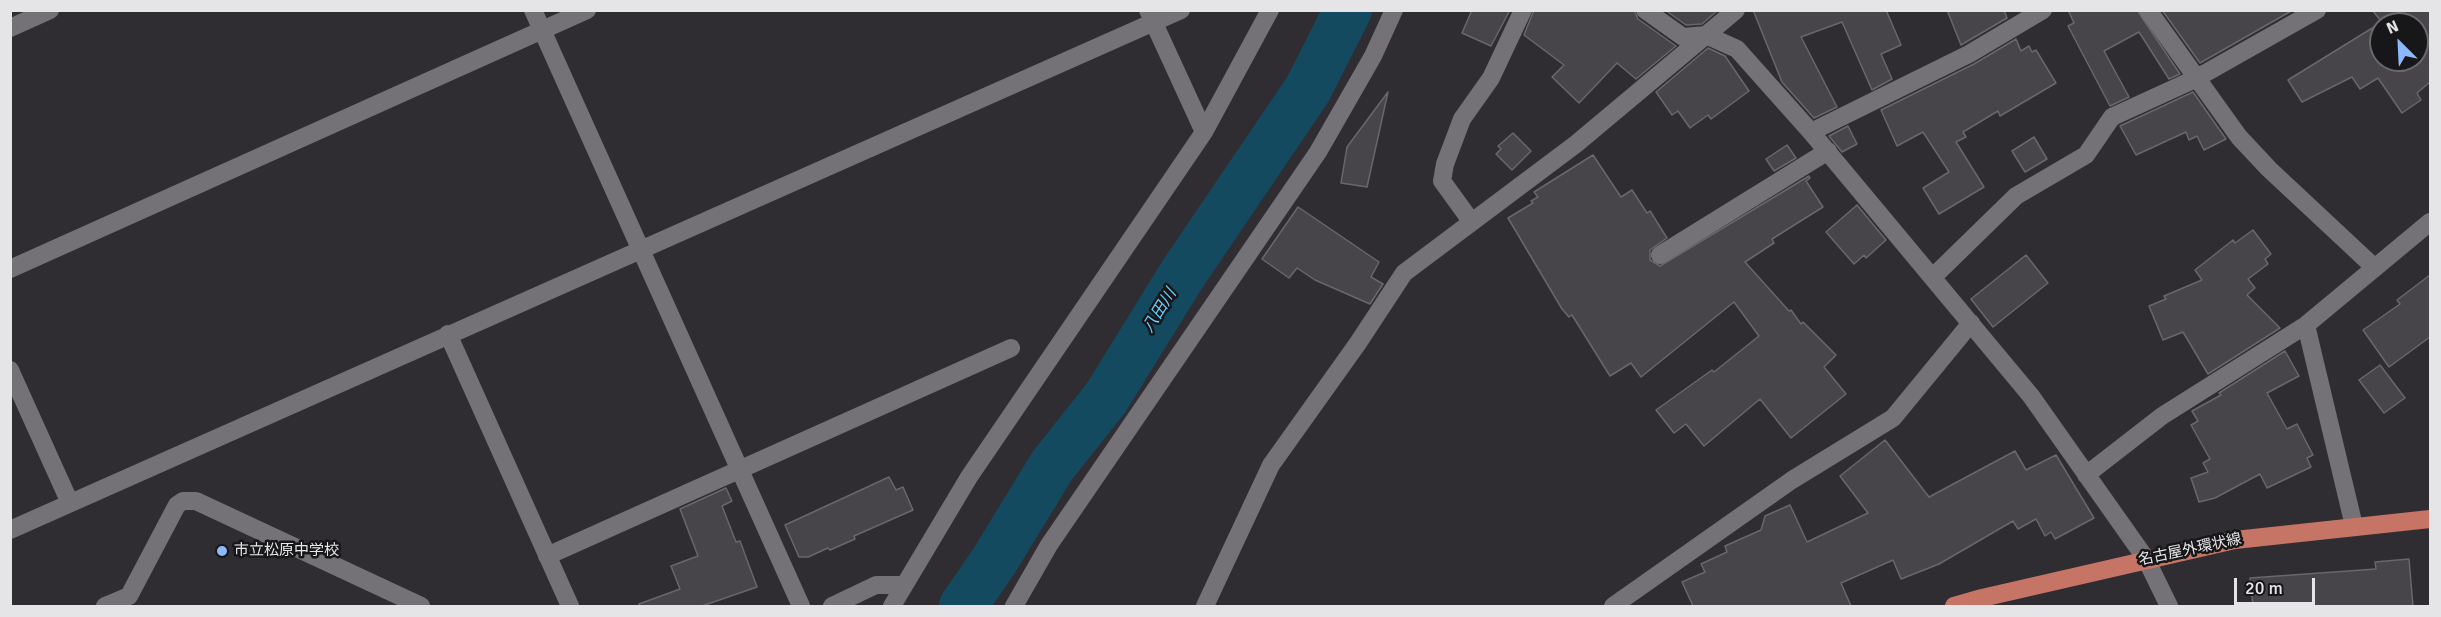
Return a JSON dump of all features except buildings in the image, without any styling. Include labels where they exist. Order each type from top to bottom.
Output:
[{"type":"main road","name":"名古屋外環状線","points":[[1954,606],[2146,559],[2235,540],[2430,519]]},
{"type":"street","points":[[10,28],[50,10]]},
{"type":"street","points":[[533,10],[801,606]]},
{"type":"street","points":[[10,269],[587,10]]},
{"type":"street","points":[[10,530],[639,249],[1151,16],[1181,10]]},
{"type":"street","points":[[892,606],[969,477],[1204,132],[1270,10]]},
{"type":"street","points":[[1014,606],[1049,546],[1318,152],[1373,56],[1394,10]]},
{"type":"street","points":[[1471,220],[1442,181],[1445,164],[1462,119],[1491,78],[1523,10]]},
{"type":"street","points":[[1645,10],[1683,37],[1706,34],[1737,49],[1828,151],[1934,276],[2031,396],[2146,559],[2169,606]]},
{"type":"street","points":[[1205,606],[1271,465],[1358,343],[1404,273],[1471,220],[1576,144],[1736,10]]},
{"type":"street","points":[[1811,132],[1969,54],[2043,10]]},
{"type":"street","points":[[2148,10],[2195,79],[2239,137],[2269,169],[2375,268]]},
{"type":"street","points":[[1934,276],[2016,196],[2086,155],[2112,117],[2195,79],[2317,10]]},
{"type":"street","points":[[1151,16],[1204,132]]},
{"type":"street","points":[[1660,255],[1828,151]]},
{"type":"street","points":[[2086,475],[2162,416],[2306,325],[2430,222]]},
{"type":"street","points":[[1613,606],[1792,480],[1893,417],[1971,323]]},
{"type":"street","points":[[2306,325],[2354,526]]},
{"type":"street","points":[[448,334],[570,606]]},
{"type":"street","points":[[547,556],[1011,348]]},
{"type":"street","points":[[10,370],[70,503]]},
{"type":"street","points":[[105,606],[129,596],[177,505],[183,501],[196,501],[421,606]]},
{"type":"street","points":[[832,606],[876,585],[903,585]]},
{"type":"waterway","name":"八田川","points":[[963,606],[994,561],[1052,466],[1106,398],[1182,275],[1308,89],[1348,10]]},
{"type":"place","name":"市立松原中学校","points":[[222,551]]}]
